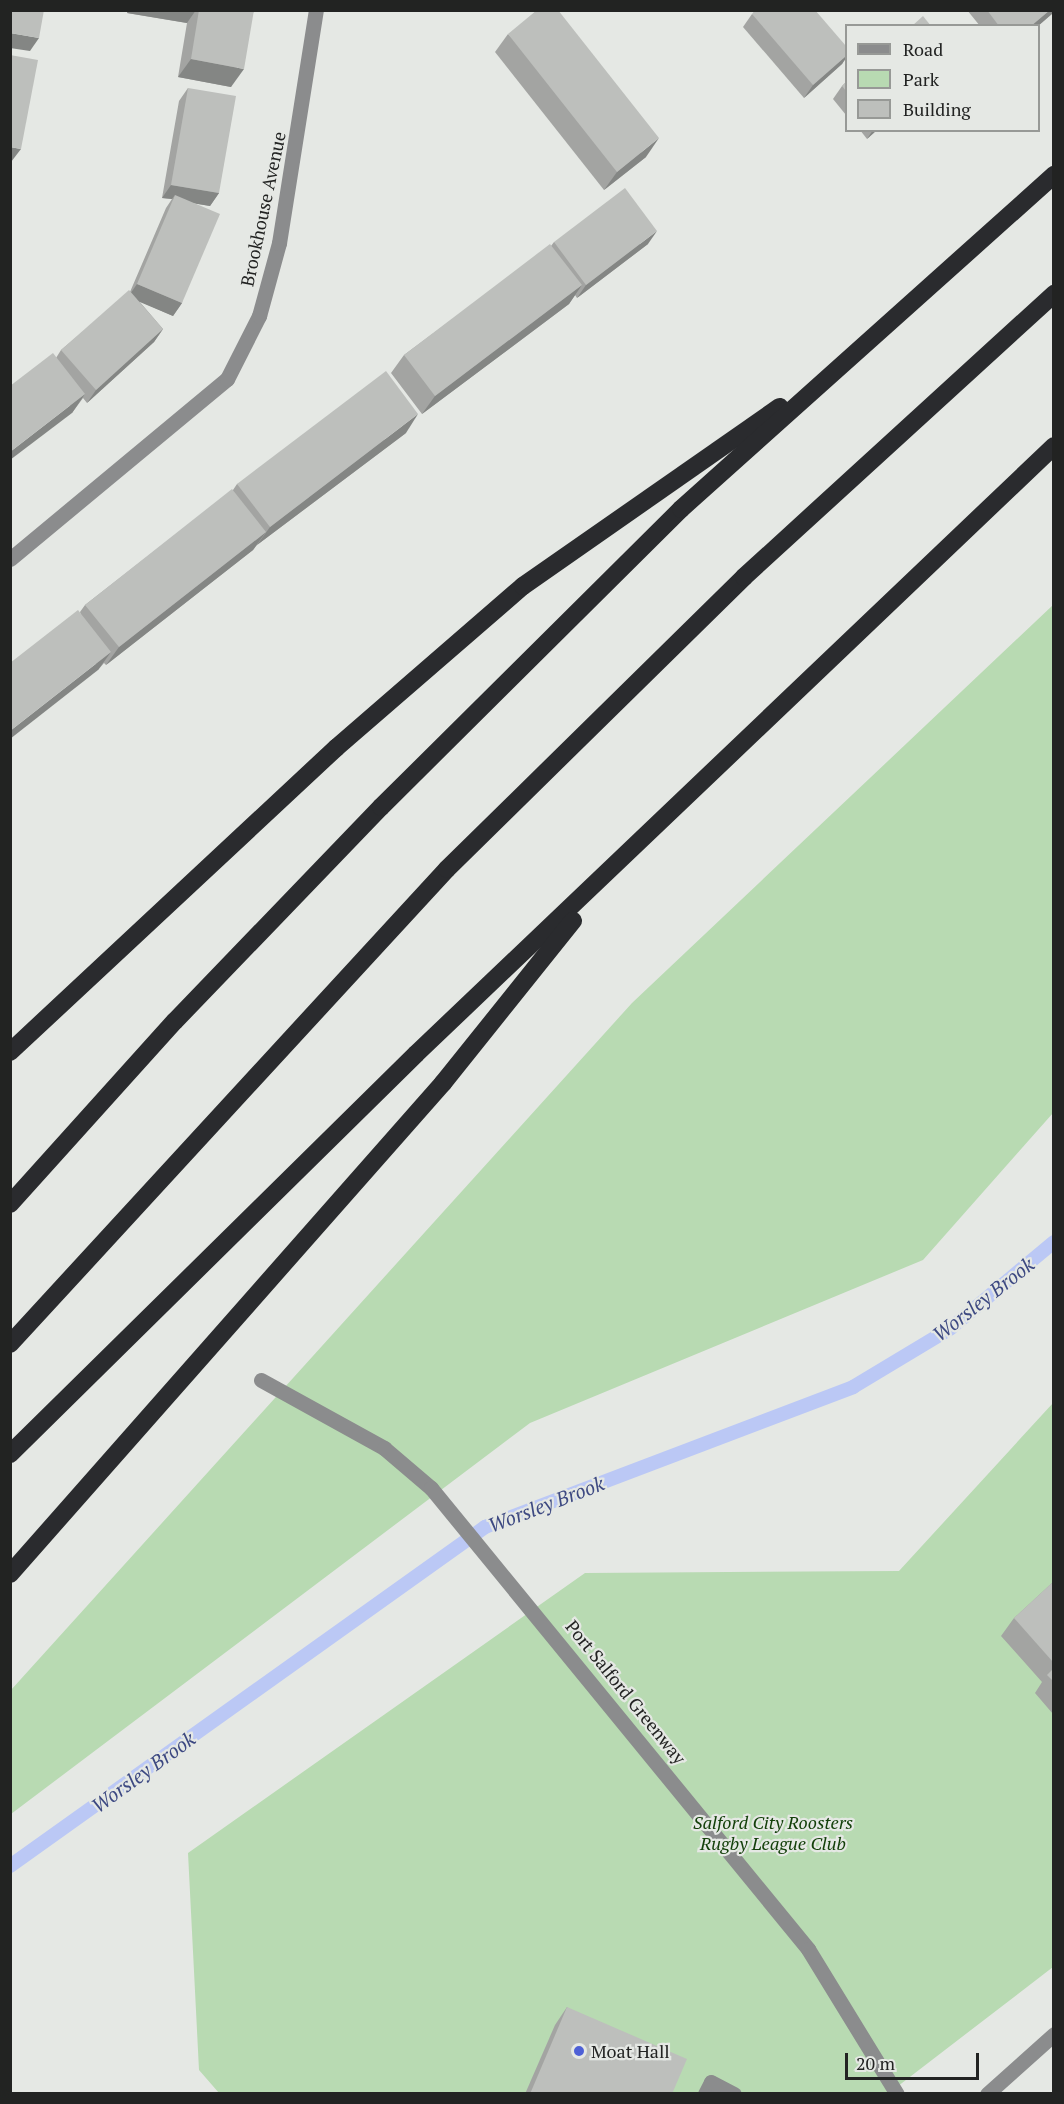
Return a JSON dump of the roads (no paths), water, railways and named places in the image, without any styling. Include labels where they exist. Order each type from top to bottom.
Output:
[{"type":"highway","points":[[10,1204],[175,1021],[381,807],[681,509],[1053,175]]},
{"type":"highway","points":[[10,1344],[447,869],[744,577],[1053,294]]},
{"type":"highway","points":[[10,1052],[336,748],[523,586],[833,371]]},
{"type":"highway","points":[[10,1454],[416,1054],[614,870],[1053,446]]},
{"type":"highway","points":[[10,1574],[443,1083],[614,870]]},
{"type":"street","name":"Brookhouse Avenue","points":[[10,560],[227,379],[259,316],[279,243],[316,10]]},
{"type":"street","name":"Port Salford Greenway","points":[[261,1380],[384,1448],[430,1488],[512,1581],[808,1949],[897,2094]]},
{"type":"street","points":[[987,2094],[1053,2034]]},
{"type":"street","points":[[705,2094],[711,2082],[734,2094]]},
{"type":"waterway","name":"Worsley Brook","points":[[10,1866],[485,1527],[853,1387],[951,1328],[1054,1242]]},
{"type":"place","name":"Moat Hall","points":[[579,2051]]},
{"type":"park label","name":"Salford City Roosters Rugby League Club","points":[[773,1833]]}]
